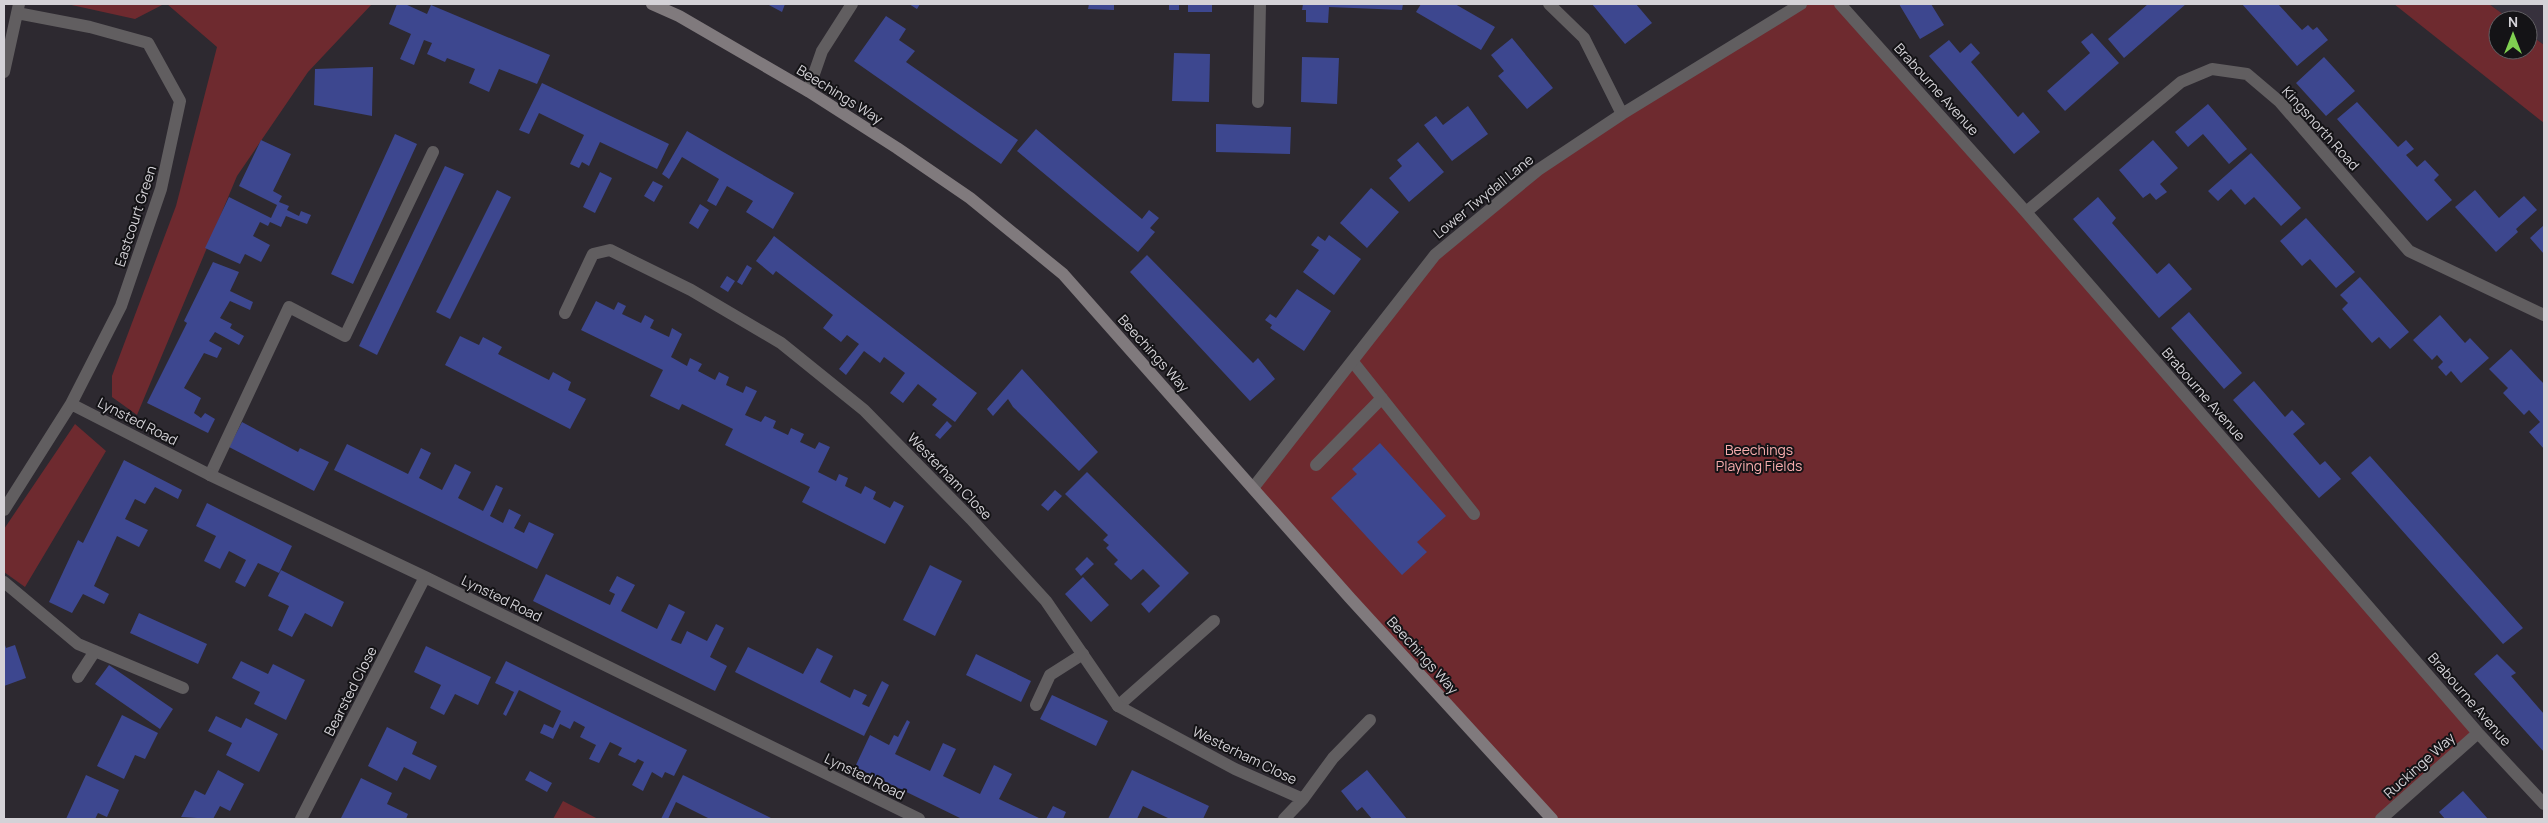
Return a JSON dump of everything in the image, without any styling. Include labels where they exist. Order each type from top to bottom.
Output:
[{"type":"street","name":"Beechings Way","points":[[652,4],[678,16],[808,91],[970,198],[1063,274],[1552,819]]},
{"type":"street","points":[[808,91],[822,51],[852,4]]},
{"type":"street","points":[[1258,102],[1260,4]]},
{"type":"street","points":[[1549,4],[1584,38],[1622,114]]},
{"type":"street","name":"Lower Twydall Lane","points":[[1253,488],[1435,255],[1538,170],[1622,114],[1801,4]]},
{"type":"street","name":"Brabourne Avenue","points":[[1840,4],[2026,212],[2478,732],[2544,804]]},
{"type":"street","points":[[4,72],[18,8]]},
{"type":"street","name":"Eastcourt Green","points":[[4,510],[71,404],[121,306],[161,189],[178,117],[180,97],[148,43],[18,8]]},
{"type":"street","name":"Kingsnorth Road","points":[[2026,212],[2182,82],[2212,69],[2248,74],[2280,102],[2409,251],[2544,315]]},
{"type":"street","points":[[210,475],[289,307],[345,336],[433,152]]},
{"type":"street","name":"Westerham Close","points":[[565,313],[593,254],[610,250],[691,290],[781,343],[864,410],[971,519],[1046,600],[1118,706],[1236,769],[1303,799]]},
{"type":"street","points":[[1353,362],[1474,514]]},
{"type":"street","points":[[1316,465],[1382,398]]},
{"type":"street","name":"Lynsted Road","points":[[71,404],[210,475],[919,819]]},
{"type":"street","name":"Bearsted Close","points":[[301,819],[425,578]]},
{"type":"street","points":[[4,582],[78,644],[183,688]]},
{"type":"street","points":[[1118,706],[1214,621]]},
{"type":"street","points":[[78,677],[95,651]]},
{"type":"street","points":[[1036,705],[1050,675],[1083,654]]},
{"type":"street","points":[[1284,819],[1303,799],[1333,758],[1370,720]]},
{"type":"street","name":"Ruckinge Way","points":[[2381,819],[2478,732]]},
{"type":"shaded area","points":[[2489,4],[2544,4],[2544,45],[2538,40],[2538,10],[2497,10]]},
{"type":"green space","points":[[67,4],[164,4],[135,19]]},
{"type":"green space","points":[[167,4],[372,4],[308,72],[237,176],[137,415],[112,397],[112,376],[176,206],[217,47]]},
{"type":"green space","name":"Beechings Playing Fields","points":[[1801,4],[1840,4],[2478,733],[2381,819],[1552,819],[1253,488],[1435,255],[1538,170]]},
{"type":"green space","points":[[2394,4],[2489,4],[2497,10],[2488,10],[2488,60],[2538,60],[2538,40],[2544,45],[2544,123]]},
{"type":"green space","points":[[75,424],[106,451],[25,587],[4,572],[4,529]]},
{"type":"green space","points":[[563,801],[598,819],[553,819]]},
{"type":"building","points":[[397,4],[405,4],[427,14],[431,5],[550,55],[537,84],[499,69],[489,92],[469,83],[475,69],[447,58],[445,62],[427,54],[432,43],[424,40],[414,65],[400,59],[411,34],[389,24]]},
{"type":"building","points":[[767,4],[785,4],[782,12]]},
{"type":"building","points":[[909,4],[920,4],[917,9]]},
{"type":"building","points":[[1089,4],[1114,4],[1114,10],[1088,9]]},
{"type":"building","points":[[1169,4],[1179,4],[1179,10],[1169,10]]},
{"type":"building","points":[[1188,4],[1212,4],[1212,12],[1188,12]]},
{"type":"building","points":[[1303,4],[1403,4],[1402,10],[1329,7],[1328,23],[1306,22],[1306,10],[1302,10]]},
{"type":"building","points":[[1421,4],[1455,4],[1495,27],[1481,50],[1416,12]]},
{"type":"building","points":[[1592,4],[1636,4],[1652,23],[1625,44]]},
{"type":"building","points":[[1899,4],[1931,4],[1944,25],[1920,39]]},
{"type":"building","points":[[2148,4],[2186,4],[2124,58],[2108,39]]},
{"type":"building","points":[[2242,4],[2278,4],[2302,30],[2308,25],[2313,30],[2317,27],[2328,40],[2297,66]]},
{"type":"building","points":[[886,16],[906,29],[899,40],[915,51],[906,62],[1018,140],[1001,164],[854,61]]},
{"type":"building","points":[[2092,33],[2119,63],[2065,111],[2047,91],[2090,53],[2081,42]]},
{"type":"building","points":[[1512,38],[1553,88],[1527,109],[1498,76],[1504,71],[1491,55]]},
{"type":"building","points":[[1949,40],[1960,53],[1971,43],[1980,53],[1971,62],[2018,117],[2023,112],[2040,132],[2014,154],[1929,56]]},
{"type":"building","points":[[1174,53],[1210,54],[1209,102],[1172,101]]},
{"type":"building","points":[[1302,57],[1339,58],[1337,104],[1301,102]]},
{"type":"building","points":[[2324,57],[2355,91],[2326,116],[2296,83]]},
{"type":"building","points":[[373,67],[372,116],[314,105],[315,69]]},
{"type":"building","points":[[542,83],[669,144],[657,169],[600,142],[589,166],[582,162],[579,168],[570,164],[584,135],[539,113],[529,134],[519,130]]},
{"type":"building","points":[[2357,102],[2398,147],[2406,140],[2414,149],[2406,155],[2417,167],[2425,160],[2439,175],[2434,180],[2452,200],[2427,221],[2337,119]]},
{"type":"building","points":[[2208,104],[2247,149],[2229,164],[2203,134],[2188,147],[2175,132]]},
{"type":"building","points":[[1468,106],[1488,134],[1452,161],[1424,125],[1436,116],[1443,125]]},
{"type":"building","points":[[1216,124],[1291,127],[1290,154],[1216,152]]},
{"type":"building","points":[[1036,129],[1142,219],[1149,210],[1159,218],[1150,228],[1155,232],[1138,252],[1017,151]]},
{"type":"building","points":[[687,131],[794,193],[773,229],[746,212],[753,201],[727,186],[716,206],[707,201],[719,179],[682,157],[669,179],[662,174]]},
{"type":"building","points":[[395,134],[417,144],[353,284],[331,274]]},
{"type":"building","points":[[261,140],[291,154],[273,191],[282,196],[279,202],[289,206],[287,210],[299,216],[301,211],[311,215],[307,224],[286,216],[281,227],[270,222],[268,226],[260,222],[253,236],[270,245],[261,262],[245,254],[240,264],[205,248],[229,197],[271,218],[277,205],[239,186]]},
{"type":"building","points":[[2153,140],[2178,168],[2160,184],[2167,192],[2156,200],[2150,193],[2143,198],[2119,170]]},
{"type":"building","points":[[1418,142],[1444,172],[1409,202],[1389,178],[1402,166],[1397,160]]},
{"type":"building","points":[[2251,153],[2301,208],[2281,226],[2254,197],[2245,205],[2231,189],[2218,201],[2208,191]]},
{"type":"building","points":[[445,166],[464,174],[377,355],[359,346]]},
{"type":"building","points":[[600,172],[612,178],[595,213],[583,207]]},
{"type":"building","points":[[653,181],[663,186],[654,202],[644,196]]},
{"type":"building","points":[[1371,188],[1399,212],[1367,248],[1340,223]]},
{"type":"building","points":[[497,190],[511,197],[450,319],[436,312]]},
{"type":"building","points":[[2475,190],[2499,218],[2524,196],[2537,210],[2516,229],[2518,232],[2496,252],[2455,207]]},
{"type":"building","points":[[2098,197],[2116,218],[2112,223],[2157,274],[2169,263],[2192,289],[2159,318],[2073,219]]},
{"type":"building","points":[[700,204],[709,210],[698,229],[689,223]]},
{"type":"building","points":[[2306,218],[2355,272],[2336,288],[2310,259],[2302,266],[2280,241]]},
{"type":"building","points":[[2544,225],[2544,254],[2530,238]]},
{"type":"building","points":[[1329,235],[1361,259],[1334,295],[1303,272],[1319,250],[1311,245],[1318,236],[1325,241]]},
{"type":"building","points":[[774,236],[977,393],[955,422],[932,405],[937,399],[918,384],[903,403],[890,393],[905,373],[884,357],[880,363],[864,351],[846,375],[839,369],[859,344],[847,335],[841,342],[823,328],[833,315],[776,271],[773,275],[756,261]]},
{"type":"building","points":[[1147,255],[1253,363],[1258,358],[1275,379],[1250,401],[1130,272]]},
{"type":"building","points":[[213,262],[239,272],[230,291],[253,302],[250,310],[230,301],[220,318],[232,324],[230,328],[244,336],[239,345],[215,332],[209,341],[222,348],[217,358],[204,353],[184,388],[201,398],[194,413],[201,418],[205,413],[215,419],[208,433],[147,403],[187,323],[184,321]]},
{"type":"building","points":[[747,265],[752,268],[742,285],[737,282]]},
{"type":"building","points":[[727,276],[735,281],[728,292],[720,287]]},
{"type":"building","points":[[2360,277],[2409,332],[2390,349],[2379,337],[2372,343],[2342,309],[2348,303],[2340,295]]},
{"type":"building","points":[[1297,289],[1331,311],[1304,351],[1270,328],[1272,325],[1265,320],[1270,314],[1276,318]]},
{"type":"building","points":[[596,301],[614,310],[618,302],[626,306],[622,314],[641,323],[645,315],[654,320],[650,328],[669,337],[672,328],[682,334],[671,357],[687,366],[690,358],[702,364],[698,371],[715,380],[719,372],[729,377],[726,385],[743,393],[746,386],[757,391],[745,415],[761,422],[765,416],[776,421],[773,428],[788,435],[791,428],[804,434],[800,442],[815,449],[819,442],[830,447],[818,472],[836,481],[839,474],[848,478],[845,486],[861,494],[865,486],[876,492],[873,499],[890,508],[894,501],[904,506],[885,544],[802,502],[810,487],[725,445],[733,429],[682,404],[679,410],[650,396],[663,370],[581,330]]},
{"type":"building","points":[[2189,312],[2242,373],[2224,389],[2171,328]]},
{"type":"building","points":[[2440,315],[2465,343],[2470,338],[2489,358],[2461,383],[2451,371],[2446,376],[2438,367],[2443,362],[2437,355],[2432,360],[2413,340]]},
{"type":"building","points":[[460,336],[479,345],[483,337],[502,347],[498,354],[549,380],[553,372],[571,382],[568,390],[586,399],[570,429],[445,365]]},
{"type":"building","points":[[2511,349],[2544,384],[2544,449],[2529,432],[2540,422],[2529,410],[2524,415],[2503,393],[2508,388],[2489,369]]},
{"type":"building","points":[[1022,369],[1098,452],[1079,471],[1013,407],[1008,399],[993,416],[987,409]]},
{"type":"building","points":[[2254,381],[2285,417],[2292,410],[2305,424],[2293,434],[2320,465],[2325,461],[2341,479],[2319,498],[2233,400]]},
{"type":"building","points":[[947,421],[952,426],[940,439],[935,435]]},
{"type":"building","points":[[242,422],[298,452],[300,448],[329,462],[314,491],[229,447]]},
{"type":"building","points":[[1380,443],[1446,516],[1417,542],[1427,552],[1402,575],[1331,498],[1357,474],[1352,469]]},
{"type":"building","points":[[347,444],[408,474],[421,448],[431,453],[419,478],[442,490],[455,464],[471,472],[458,498],[483,511],[496,485],[503,488],[490,516],[503,523],[509,509],[521,515],[514,528],[524,533],[529,522],[554,534],[537,569],[334,470]]},
{"type":"building","points":[[2370,456],[2523,628],[2503,644],[2351,473]]},
{"type":"building","points":[[124,460],[182,490],[178,499],[155,487],[145,504],[135,499],[125,519],[148,530],[139,547],[117,536],[94,586],[109,594],[104,604],[83,594],[72,613],[49,602],[78,540],[83,543]]},
{"type":"building","points":[[1087,472],[1189,573],[1149,613],[1141,604],[1160,586],[1143,569],[1131,580],[1114,564],[1118,560],[1106,548],[1109,545],[1103,540],[1108,535],[1065,494]]},
{"type":"building","points":[[1055,490],[1062,496],[1048,511],[1041,505]]},
{"type":"building","points":[[207,503],[292,546],[279,573],[258,563],[245,587],[235,582],[246,560],[229,551],[220,569],[204,561],[216,536],[196,526]]},
{"type":"building","points":[[1087,557],[1094,564],[1081,576],[1075,569]]},
{"type":"building","points":[[930,565],[962,581],[935,636],[903,620]]},
{"type":"building","points":[[281,570],[344,602],[332,627],[305,613],[292,637],[278,630],[289,606],[268,596]]},
{"type":"building","points":[[546,574],[610,605],[615,594],[609,591],[617,576],[635,585],[621,611],[657,629],[669,604],[685,612],[671,640],[681,644],[687,631],[707,641],[716,624],[724,628],[710,657],[727,666],[715,691],[533,601]]},
{"type":"building","points":[[1083,577],[1109,605],[1091,622],[1065,594]]},
{"type":"building","points":[[139,613],[207,644],[198,664],[130,633]]},
{"type":"building","points":[[4,642],[6,648],[15,645],[26,678],[4,686]]},
{"type":"building","points":[[426,646],[491,677],[478,705],[455,694],[444,715],[430,708],[441,685],[414,672]]},
{"type":"building","points":[[748,647],[803,674],[817,648],[833,656],[820,682],[850,698],[854,689],[867,695],[862,704],[869,707],[882,681],[889,685],[864,736],[735,672]]},
{"type":"building","points":[[976,654],[1031,681],[1021,702],[966,675]]},
{"type":"building","points":[[2497,654],[2516,673],[2511,676],[2544,714],[2544,752],[2474,674]]},
{"type":"building","points":[[241,661],[268,674],[273,664],[305,680],[286,720],[254,704],[260,692],[232,678]]},
{"type":"building","points":[[506,661],[687,750],[674,776],[665,772],[662,778],[652,772],[643,791],[632,785],[644,762],[638,759],[635,763],[618,755],[622,748],[610,742],[599,763],[589,759],[596,745],[580,737],[585,727],[574,721],[570,729],[560,724],[553,739],[540,733],[544,724],[553,728],[561,711],[519,690],[506,716],[503,714],[514,692],[495,683]]},
{"type":"building","points":[[109,665],[173,709],[160,729],[95,684]]},
{"type":"building","points":[[1052,695],[1108,721],[1096,746],[1040,719]]},
{"type":"building","points":[[122,715],[158,733],[145,759],[135,755],[124,779],[97,766]]},
{"type":"building","points":[[216,716],[241,728],[246,718],[278,734],[259,772],[226,755],[232,743],[208,731]]},
{"type":"building","points":[[907,720],[910,722],[895,754],[930,771],[943,743],[956,749],[943,776],[980,794],[994,765],[1012,774],[999,799],[1041,819],[962,819],[855,767],[870,735],[889,745],[894,735],[898,737]]},
{"type":"building","points":[[387,727],[417,742],[412,754],[437,766],[430,780],[404,767],[397,781],[368,766]]},
{"type":"building","points":[[218,770],[244,784],[230,811],[220,806],[213,819],[181,817],[195,790],[205,795]]},
{"type":"building","points":[[1132,770],[1209,806],[1203,819],[1170,819],[1143,806],[1137,819],[1108,819]]},
{"type":"building","points":[[1367,770],[1407,819],[1372,819],[1362,807],[1357,811],[1341,791]]},
{"type":"building","points":[[530,771],[552,783],[547,792],[525,780]]},
{"type":"building","points":[[86,775],[119,790],[107,817],[98,813],[95,819],[66,819]]},
{"type":"building","points":[[683,775],[773,819],[710,819],[676,802],[668,819],[661,819]]},
{"type":"building","points":[[361,778],[392,793],[387,804],[408,814],[406,819],[341,818]]},
{"type":"building","points":[[2463,791],[2488,819],[2445,819],[2439,812]]},
{"type":"building","points":[[1053,806],[1066,812],[1063,819],[1046,819]]}]
